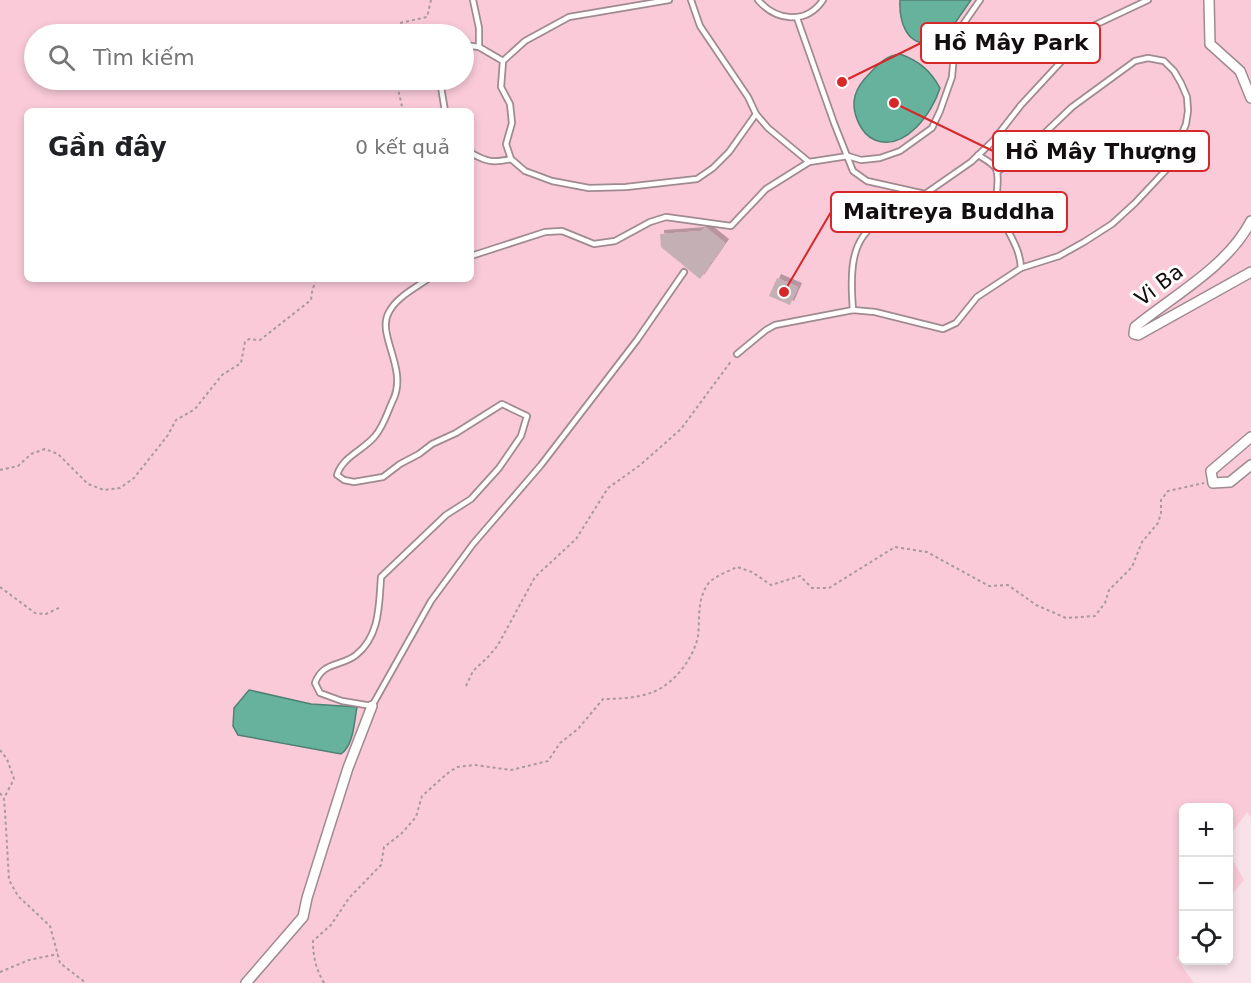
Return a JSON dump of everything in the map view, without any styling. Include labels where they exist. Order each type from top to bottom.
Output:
[{"type":"street","points":[[1209,0],[1210,44],[1240,72],[1251,98]]},
{"type":"street","name":"Vi Ba","points":[[1251,221],[1243,236],[1221,258],[1135,327],[1134,334],[1138,335],[1161,324],[1251,272]]},
{"type":"street","points":[[1251,437],[1211,471],[1213,483],[1230,482],[1251,465]]},
{"type":"street","points":[[246,983],[303,917],[348,768],[372,706]]},
{"type":"lane","points":[[474,0],[479,28],[479,47]]},
{"type":"lane","points":[[669,0],[568,16],[525,41],[503,61],[501,87],[510,104],[512,123],[506,144],[512,159],[525,171],[552,181],[589,188],[626,187],[697,179],[713,168],[729,152],[756,114]]},
{"type":"lane","points":[[691,0],[700,26],[748,97],[756,114],[768,128],[809,162]]},
{"type":"lane","points":[[758,0],[765,8],[785,18],[796,18],[809,14],[823,0]]},
{"type":"lane","points":[[474,255],[545,232],[562,231],[594,244],[615,241],[650,222],[666,218],[731,226],[766,189],[809,162],[848,156],[861,160],[880,158],[900,151],[932,128],[952,77],[955,42],[964,22],[980,0]]},
{"type":"lane","points":[[853,310],[854,251],[872,225],[882,217],[925,194],[978,155],[1095,25],[1148,0]]},
{"type":"lane","points":[[796,18],[853,171],[867,181],[925,194]]},
{"type":"lane","points":[[474,46],[503,61]]},
{"type":"lane","points":[[737,354],[775,325],[853,310],[875,312],[943,329],[950,327],[963,317],[977,297],[1021,268],[1059,256],[1084,242],[1112,224],[1135,203],[1166,170],[1172,159],[1186,124],[1187,97],[1174,71],[1164,61],[1148,58],[1135,62],[1072,107],[1026,152],[997,172]]},
{"type":"lane","points":[[442,90],[444,108]]},
{"type":"lane","points":[[474,155],[483,160],[496,162],[512,159]]},
{"type":"lane","points":[[978,155],[995,167],[997,172],[996,193],[999,211],[1015,242],[1021,268]]},
{"type":"lane","points":[[424,282],[388,313],[386,326],[398,378],[395,394],[376,435],[340,465],[337,475],[344,480],[354,482],[383,477],[432,444],[456,433],[502,404],[527,416],[521,436],[499,468],[471,499],[446,515],[381,577],[377,623],[370,640],[356,656],[326,668],[318,675],[315,683],[320,693],[342,701],[372,706],[430,602],[472,544],[548,456],[637,340],[684,272]]},
{"type":"path","points":[[399,24],[427,18],[431,0]]},
{"type":"path","points":[[398,90],[402,108]]},
{"type":"path","points":[[0,470],[18,466],[31,454],[45,449],[58,454],[88,484],[104,490],[120,488],[134,478],[168,435],[176,420],[195,409],[222,375],[242,363],[245,342],[249,339],[260,340],[311,300],[315,282]]},
{"type":"path","points":[[466,686],[473,670],[498,645],[535,577],[576,539],[608,488],[639,466],[681,429],[737,354]]},
{"type":"path","points":[[324,983],[313,956],[313,941],[331,925],[349,898],[381,865],[384,847],[401,834],[416,817],[422,796],[457,768],[475,765],[511,770],[548,761],[560,743],[578,729],[603,699],[623,699],[654,692],[673,679],[692,655],[698,637],[698,609],[706,585],[719,576],[737,567],[752,572],[771,585],[800,576],[812,588],[829,588],[895,547],[927,552],[989,586],[1008,585],[1036,605],[1066,618],[1095,615],[1105,603],[1109,590],[1132,567],[1142,542],[1158,523],[1161,500],[1168,491],[1190,485],[1213,483]]},
{"type":"path","points":[[0,587],[35,614],[46,614],[61,607]]},
{"type":"path","points":[[0,750],[7,759],[14,779],[4,799],[9,880],[18,896],[50,926],[60,963],[86,983]]},
{"type":"path","points":[[0,793],[4,799]]},
{"type":"path","points":[[0,972],[29,960],[58,954]]},
{"type":"shaded area","points":[[0,0],[900,0],[899,9],[955,25],[971,0],[1251,0],[1251,818],[1247,812],[1233,831],[1233,803],[1179,803],[1179,955],[1176,958],[1194,983],[0,983]],"holes":[[[912,58],[932,74],[940,88],[938,97],[922,120],[862,130],[857,119],[854,97]]]},
{"type":"shaded area","points":[[900,0],[971,0],[944,39],[921,43],[914,40],[905,29]]},
{"type":"shaded area","points":[[900,54],[923,67],[940,88],[931,108],[916,128],[897,140],[886,142],[875,140],[865,133],[858,121],[854,108],[855,96],[865,78],[877,66],[887,58]]},
{"type":"shaded area","points":[[249,690],[311,704],[357,707],[349,745],[341,754],[238,735],[233,726],[234,708]]},
{"type":"shaded area","points":[[1233,860],[1244,880],[1233,893]]},
{"type":"building","points":[[705,227],[725,243],[700,279],[661,247],[660,234],[701,231]]},
{"type":"building","points":[[777,278],[798,287],[790,305],[769,296]]},
{"type":"place","name":"Hồ Mây Park","points":[[842,82]]},
{"type":"place","name":"Hồ Mây Thượng","points":[[894,103]]},
{"type":"place","name":"Maitreya Buddha","points":[[784,292]]}]
